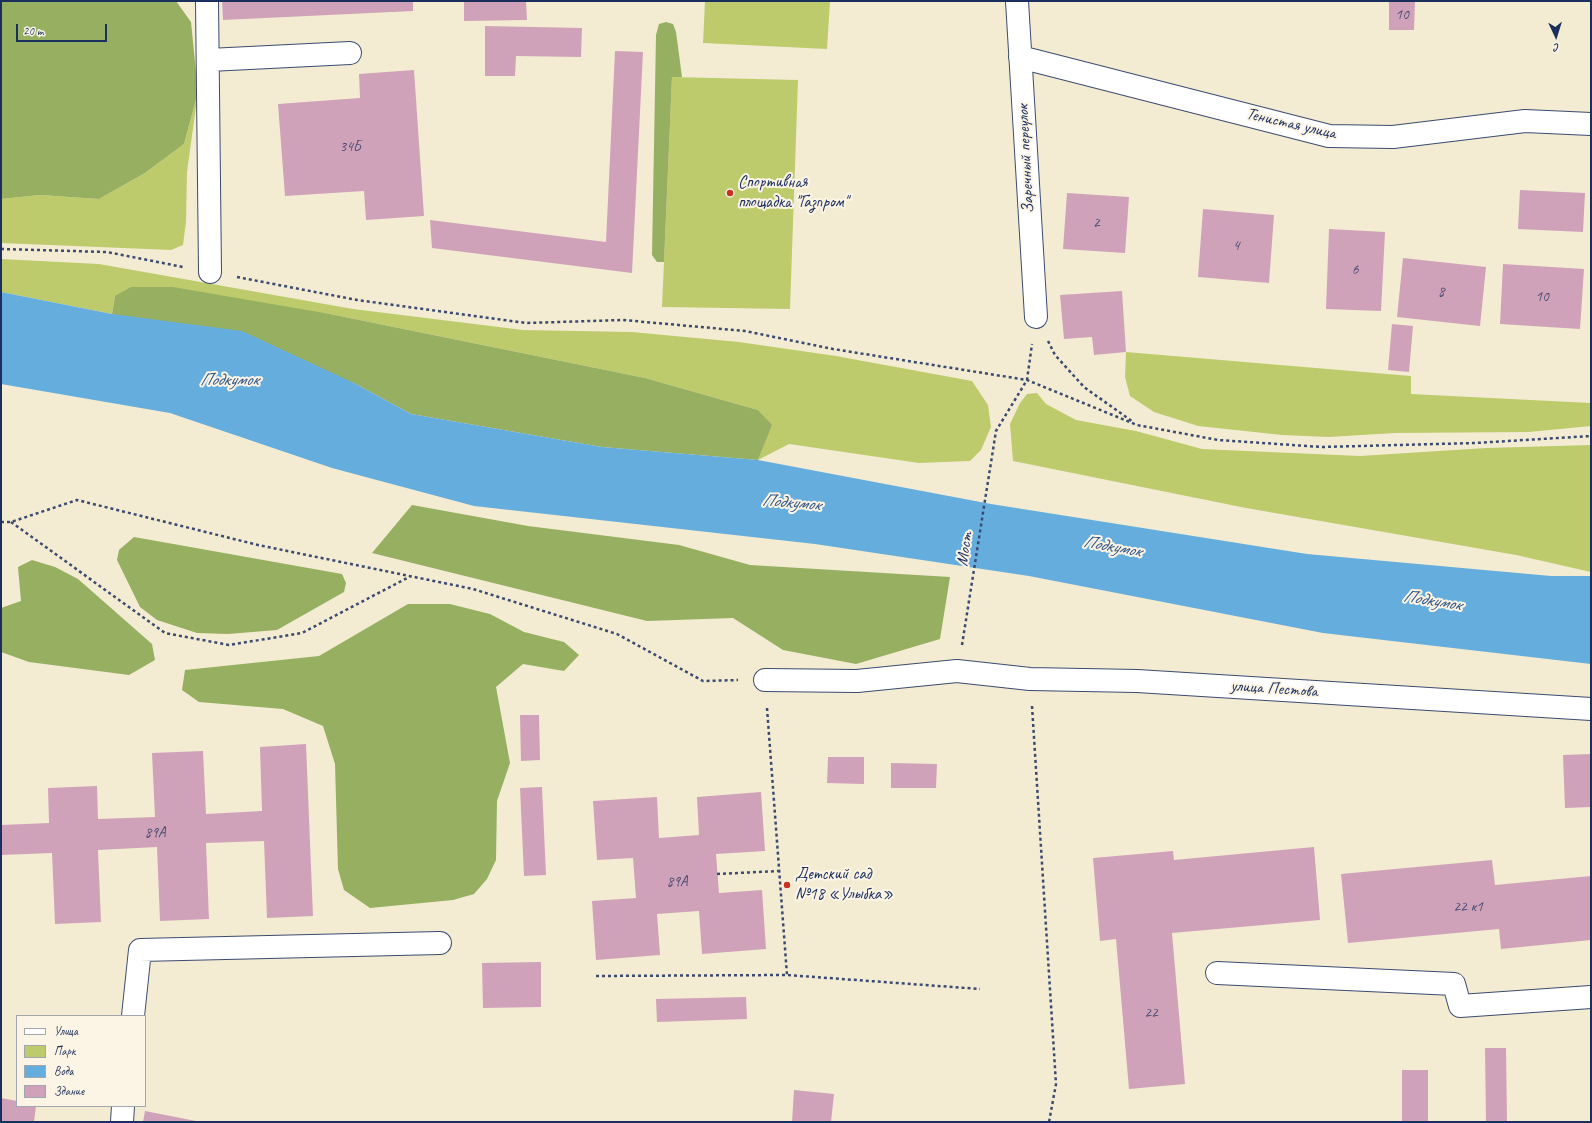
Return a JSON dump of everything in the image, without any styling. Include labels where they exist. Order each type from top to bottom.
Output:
[{"type":"street","points":[[207,1],[209,60],[210,272]]},
{"type":"street","name":"Заречный переулок","points":[[1017,1],[1036,317]]},
{"type":"street","points":[[209,60],[350,54]]},
{"type":"street","name":"Тенистая улица","points":[[1020,57],[1329,136],[1393,137],[1525,121],[1591,124]]},
{"type":"street","name":"улица Пестова","points":[[765,680],[857,681],[957,671],[1030,679],[1137,681],[1591,709]]},
{"type":"street","points":[[133,1015],[140,950],[440,943]]},
{"type":"street","points":[[1217,973],[1454,984],[1460,1006],[1591,997]]},
{"type":"street","points":[[122,1122],[123,1107]]},
{"type":"path","points":[[1,249],[107,252],[357,300],[526,323],[623,320],[745,331],[833,349],[1027,380],[1137,425],[1218,440],[1322,447],[1475,443],[1591,436]]},
{"type":"path","points":[[1027,380],[1036,317]]},
{"type":"path","points":[[1036,317],[1055,355],[1084,387],[1137,425]]},
{"type":"path","name":"Мост","points":[[957,671],[996,431],[1027,380]]},
{"type":"path","points":[[1,522],[11,522],[77,500],[258,545],[472,588],[617,634],[703,681],[765,680],[787,976]]},
{"type":"path","points":[[11,522],[165,633],[229,645],[302,633],[411,576]]},
{"type":"path","points":[[1030,679],[1056,1084],[1049,1122]]},
{"type":"path","points":[[717,874],[779,871]]},
{"type":"path","points":[[596,976],[787,976],[980,989]]},
{"type":"green space","points":[[1,1],[176,1],[191,22],[198,92],[184,144],[145,173],[99,199],[40,195],[1,199]]},
{"type":"green space","points":[[705,1],[830,1],[827,49],[703,43]]},
{"type":"green space","points":[[666,22],[673,24],[676,32],[682,77],[672,77],[664,262],[657,262],[652,255],[656,35],[659,24]]},
{"type":"green space","name":"Спортивная площадка \"Газпром\"","points":[[672,77],[798,80],[790,309],[662,307]]},
{"type":"green space","points":[[198,92],[187,172],[186,222],[183,245],[171,250],[1,243],[1,199],[40,195],[99,199],[145,173],[184,144]]},
{"type":"green space","points":[[1,259],[99,264],[353,309],[523,330],[632,332],[739,342],[836,356],[972,381],[988,405],[991,427],[981,450],[970,461],[919,463],[789,444],[758,460],[771,425],[758,410],[645,378],[330,314],[115,296],[112,314],[1,292]]},
{"type":"green space","points":[[131,287],[173,287],[330,314],[645,378],[758,410],[772,425],[758,460],[602,447],[411,414],[354,383],[112,314],[115,296]]},
{"type":"green space","points":[[1126,352],[1411,376],[1411,394],[1591,403],[1591,426],[1529,432],[1395,433],[1329,437],[1282,435],[1198,426],[1154,412],[1130,396],[1125,377]]},
{"type":"green space","points":[[1037,393],[1046,404],[1076,420],[1136,431],[1202,449],[1360,456],[1486,448],[1591,445],[1591,572],[1516,555],[1246,508],[1013,461],[1010,424],[1020,403],[1027,394]]},
{"type":"green space","points":[[412,505],[528,526],[679,545],[750,565],[950,577],[940,639],[856,664],[783,650],[733,618],[647,621],[372,553]]},
{"type":"green space","points":[[134,537],[342,574],[346,583],[344,592],[277,630],[228,634],[197,633],[157,620],[140,607],[117,560],[119,550]]},
{"type":"green space","points":[[32,560],[55,567],[78,579],[152,644],[155,660],[129,675],[29,662],[1,652],[1,608],[21,601],[18,567]]},
{"type":"green space","points":[[408,604],[450,604],[490,614],[524,632],[564,642],[579,655],[564,671],[523,664],[496,687],[510,763],[497,801],[496,860],[487,879],[474,894],[453,900],[370,908],[344,890],[338,869],[335,764],[323,726],[283,709],[199,702],[182,690],[185,670],[319,656]]},
{"type":"water","name":"Подкумок","points":[[1,292],[112,314],[242,331],[354,383],[411,414],[602,447],[758,460],[991,504],[1307,554],[1551,576],[1591,576],[1591,664],[1323,633],[1029,576],[815,544],[474,506],[332,468],[170,413],[1,384]]},
{"type":"building","points":[[222,1],[413,1],[413,11],[223,20]]},
{"type":"building","points":[[464,1],[526,1],[527,20],[464,21]]},
{"type":"building","points":[[1389,1],[1415,1],[1414,30],[1389,30]]},
{"type":"building","points":[[485,26],[582,28],[581,57],[516,56],[515,76],[485,76]]},
{"type":"building","points":[[615,51],[643,52],[632,273],[432,248],[430,220],[606,242]]},
{"type":"building","points":[[414,70],[424,216],[366,220],[364,191],[285,196],[278,104],[360,98],[359,74]]},
{"type":"building","points":[[1520,190],[1585,193],[1583,232],[1518,229]]},
{"type":"building","points":[[1067,193],[1129,197],[1125,253],[1063,249]]},
{"type":"building","points":[[1203,209],[1274,215],[1269,283],[1198,277]]},
{"type":"building","points":[[1329,229],[1385,232],[1381,311],[1326,309]]},
{"type":"building","points":[[1403,258],[1486,267],[1480,326],[1397,317]]},
{"type":"building","points":[[1503,264],[1584,269],[1580,329],[1500,324]]},
{"type":"building","points":[[1122,291],[1126,352],[1094,355],[1092,337],[1064,339],[1060,295]]},
{"type":"building","points":[[1392,324],[1413,326],[1409,372],[1388,370]]},
{"type":"building","points":[[520,715],[539,715],[540,760],[521,761]]},
{"type":"building","points":[[306,744],[313,916],[267,918],[264,841],[206,843],[209,919],[160,921],[157,847],[98,850],[101,922],[55,924],[52,853],[1,855],[1,825],[49,823],[48,788],[97,786],[98,819],[155,817],[152,753],[203,751],[206,814],[262,811],[260,747]]},
{"type":"building","points":[[1591,754],[1591,807],[1565,808],[1563,755]]},
{"type":"building","points":[[828,757],[864,757],[864,784],[827,783]]},
{"type":"building","points":[[891,763],[937,764],[936,788],[891,788]]},
{"type":"building","points":[[542,787],[546,875],[524,876],[520,788]]},
{"type":"building","points":[[761,792],[765,851],[716,854],[719,893],[762,890],[766,949],[702,954],[699,911],[657,914],[660,955],[596,960],[592,901],[636,898],[633,858],[597,860],[593,801],[657,797],[659,838],[699,835],[697,797]]},
{"type":"building","points":[[1314,847],[1320,920],[1172,933],[1185,1084],[1129,1089],[1116,939],[1100,941],[1093,858],[1173,851],[1174,860]]},
{"type":"building","points":[[1492,860],[1495,885],[1591,876],[1591,940],[1501,949],[1499,929],[1348,943],[1341,874]]},
{"type":"building","points":[[541,962],[541,1007],[483,1008],[482,963]]},
{"type":"building","points":[[746,997],[747,1019],[657,1022],[656,999]]},
{"type":"building","points":[[1485,1048],[1506,1048],[1507,1122],[1486,1122]]},
{"type":"building","points":[[1402,1070],[1428,1070],[1428,1122],[1402,1122]]},
{"type":"building","points":[[794,1090],[834,1094],[831,1122],[792,1122]]},
{"type":"building","points":[[1,1098],[16,1101],[16,1107],[36,1107],[34,1122],[1,1122]]},
{"type":"building","points":[[145,1111],[196,1121],[196,1122],[143,1122]]},
{"type":"place","name":"Спортивная площадка \"Газпром\"","points":[[730,193]]},
{"type":"place","name":"Детский сад №18 «Улыбка»","points":[[787,885]]}]
